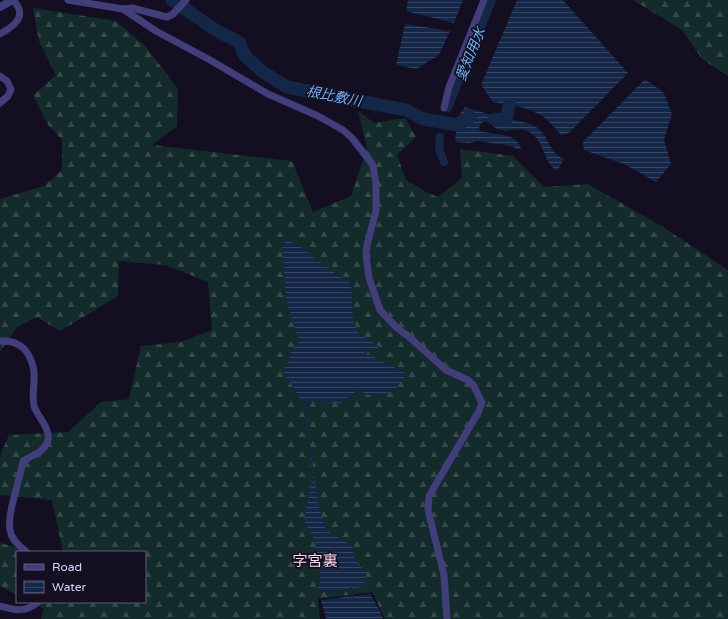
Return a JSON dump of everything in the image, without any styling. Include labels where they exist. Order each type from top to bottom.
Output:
[{"type":"street","points":[[0,6],[13,0],[19,8],[19,18],[12,28],[0,34]]},
{"type":"street","points":[[68,0],[123,9],[132,8],[167,17],[173,14],[183,4]]},
{"type":"street","points":[[444,108],[448,87],[484,0]]},
{"type":"street","points":[[123,9],[156,31],[268,94],[318,116],[343,130],[352,138],[373,165],[376,185],[376,211],[366,254],[368,278],[380,310],[397,328],[446,370],[468,380],[474,386],[482,403],[476,417],[429,496],[428,510],[444,575],[447,619]]},
{"type":"street","points":[[0,76],[7,80],[10,89],[8,96],[0,102]]},
{"type":"street","points":[[0,341],[16,343],[28,355],[34,365],[33,402],[36,413],[46,427],[48,434],[48,441],[41,451],[23,461],[12,506],[10,531],[16,542],[26,551]]},
{"type":"street","points":[[0,606],[18,611],[34,606],[37,603]]},
{"type":"green space","points":[[633,0],[728,0],[728,76],[702,59],[682,30]]},
{"type":"green space","points":[[33,8],[116,21],[146,47],[178,89],[177,126],[152,145],[292,161],[313,212],[351,196],[367,148],[358,111],[374,123],[405,118],[416,137],[397,155],[406,180],[426,192],[438,197],[462,178],[460,149],[513,156],[544,187],[588,184],[663,227],[728,270],[728,619],[385,619],[372,592],[318,599],[320,619],[41,619],[44,609],[34,603],[146,603],[146,551],[63,551],[52,500],[0,495],[0,456],[9,435],[68,432],[101,402],[129,399],[141,346],[181,342],[212,330],[208,282],[165,265],[119,261],[118,296],[60,331],[37,317],[17,327],[0,352],[0,199],[44,186],[62,170],[62,140],[48,125],[33,95],[56,75],[39,41]]},
{"type":"green space","points":[[0,543],[33,551],[16,551],[16,594],[0,586]]},
{"type":"water","points":[[408,0],[463,0],[454,23],[406,11]]},
{"type":"water","points":[[517,0],[563,0],[628,73],[569,133],[561,135],[545,118],[533,111],[493,102],[481,85]]},
{"type":"water","points":[[405,24],[450,31],[439,55],[416,69],[396,65]]},
{"type":"water","points":[[645,79],[664,93],[672,114],[664,140],[671,164],[656,182],[624,164],[584,150],[583,142]]},
{"type":"water","points":[[465,107],[494,116],[503,117],[504,112],[509,114],[509,119],[536,127],[544,134],[555,152],[564,159],[557,171],[553,168],[539,142],[531,133],[527,131],[506,131],[495,128],[488,122],[483,122],[480,124],[480,131],[503,135],[514,139],[521,148],[518,149],[507,145],[477,141],[470,143],[455,141],[457,128],[455,127],[456,119]]},
{"type":"water","points":[[286,240],[299,246],[351,284],[353,320],[359,334],[380,347],[364,352],[407,374],[393,392],[368,395],[358,390],[340,403],[308,401],[301,399],[283,372],[285,366],[290,361],[290,353],[299,341],[286,299],[282,246]]},
{"type":"water","points":[[313,474],[319,507],[326,530],[352,546],[356,562],[367,572],[363,587],[318,592],[317,588],[321,580],[315,540],[304,521]]},
{"type":"water","points":[[370,594],[383,619],[326,619],[321,600]]},
{"type":"waterway","name":"根比敷川","points":[[172,0],[214,29],[239,42],[245,56],[264,73],[287,87],[406,110],[423,119],[458,125],[470,117]]},
{"type":"waterway","name":"愛知用水","points":[[448,108],[492,0]]},
{"type":"waterway","name":"根比敷川","points":[[495,119],[506,120],[509,105]]},
{"type":"waterway","name":"愛知用水","points":[[440,137],[439,149],[444,162]]},
{"type":"waterway","points":[[308,401],[308,429],[313,476]]},
{"type":"waterway","points":[[351,586],[353,597]]},
{"type":"district","name":"字宮裏","points":[[315,561]]}]
